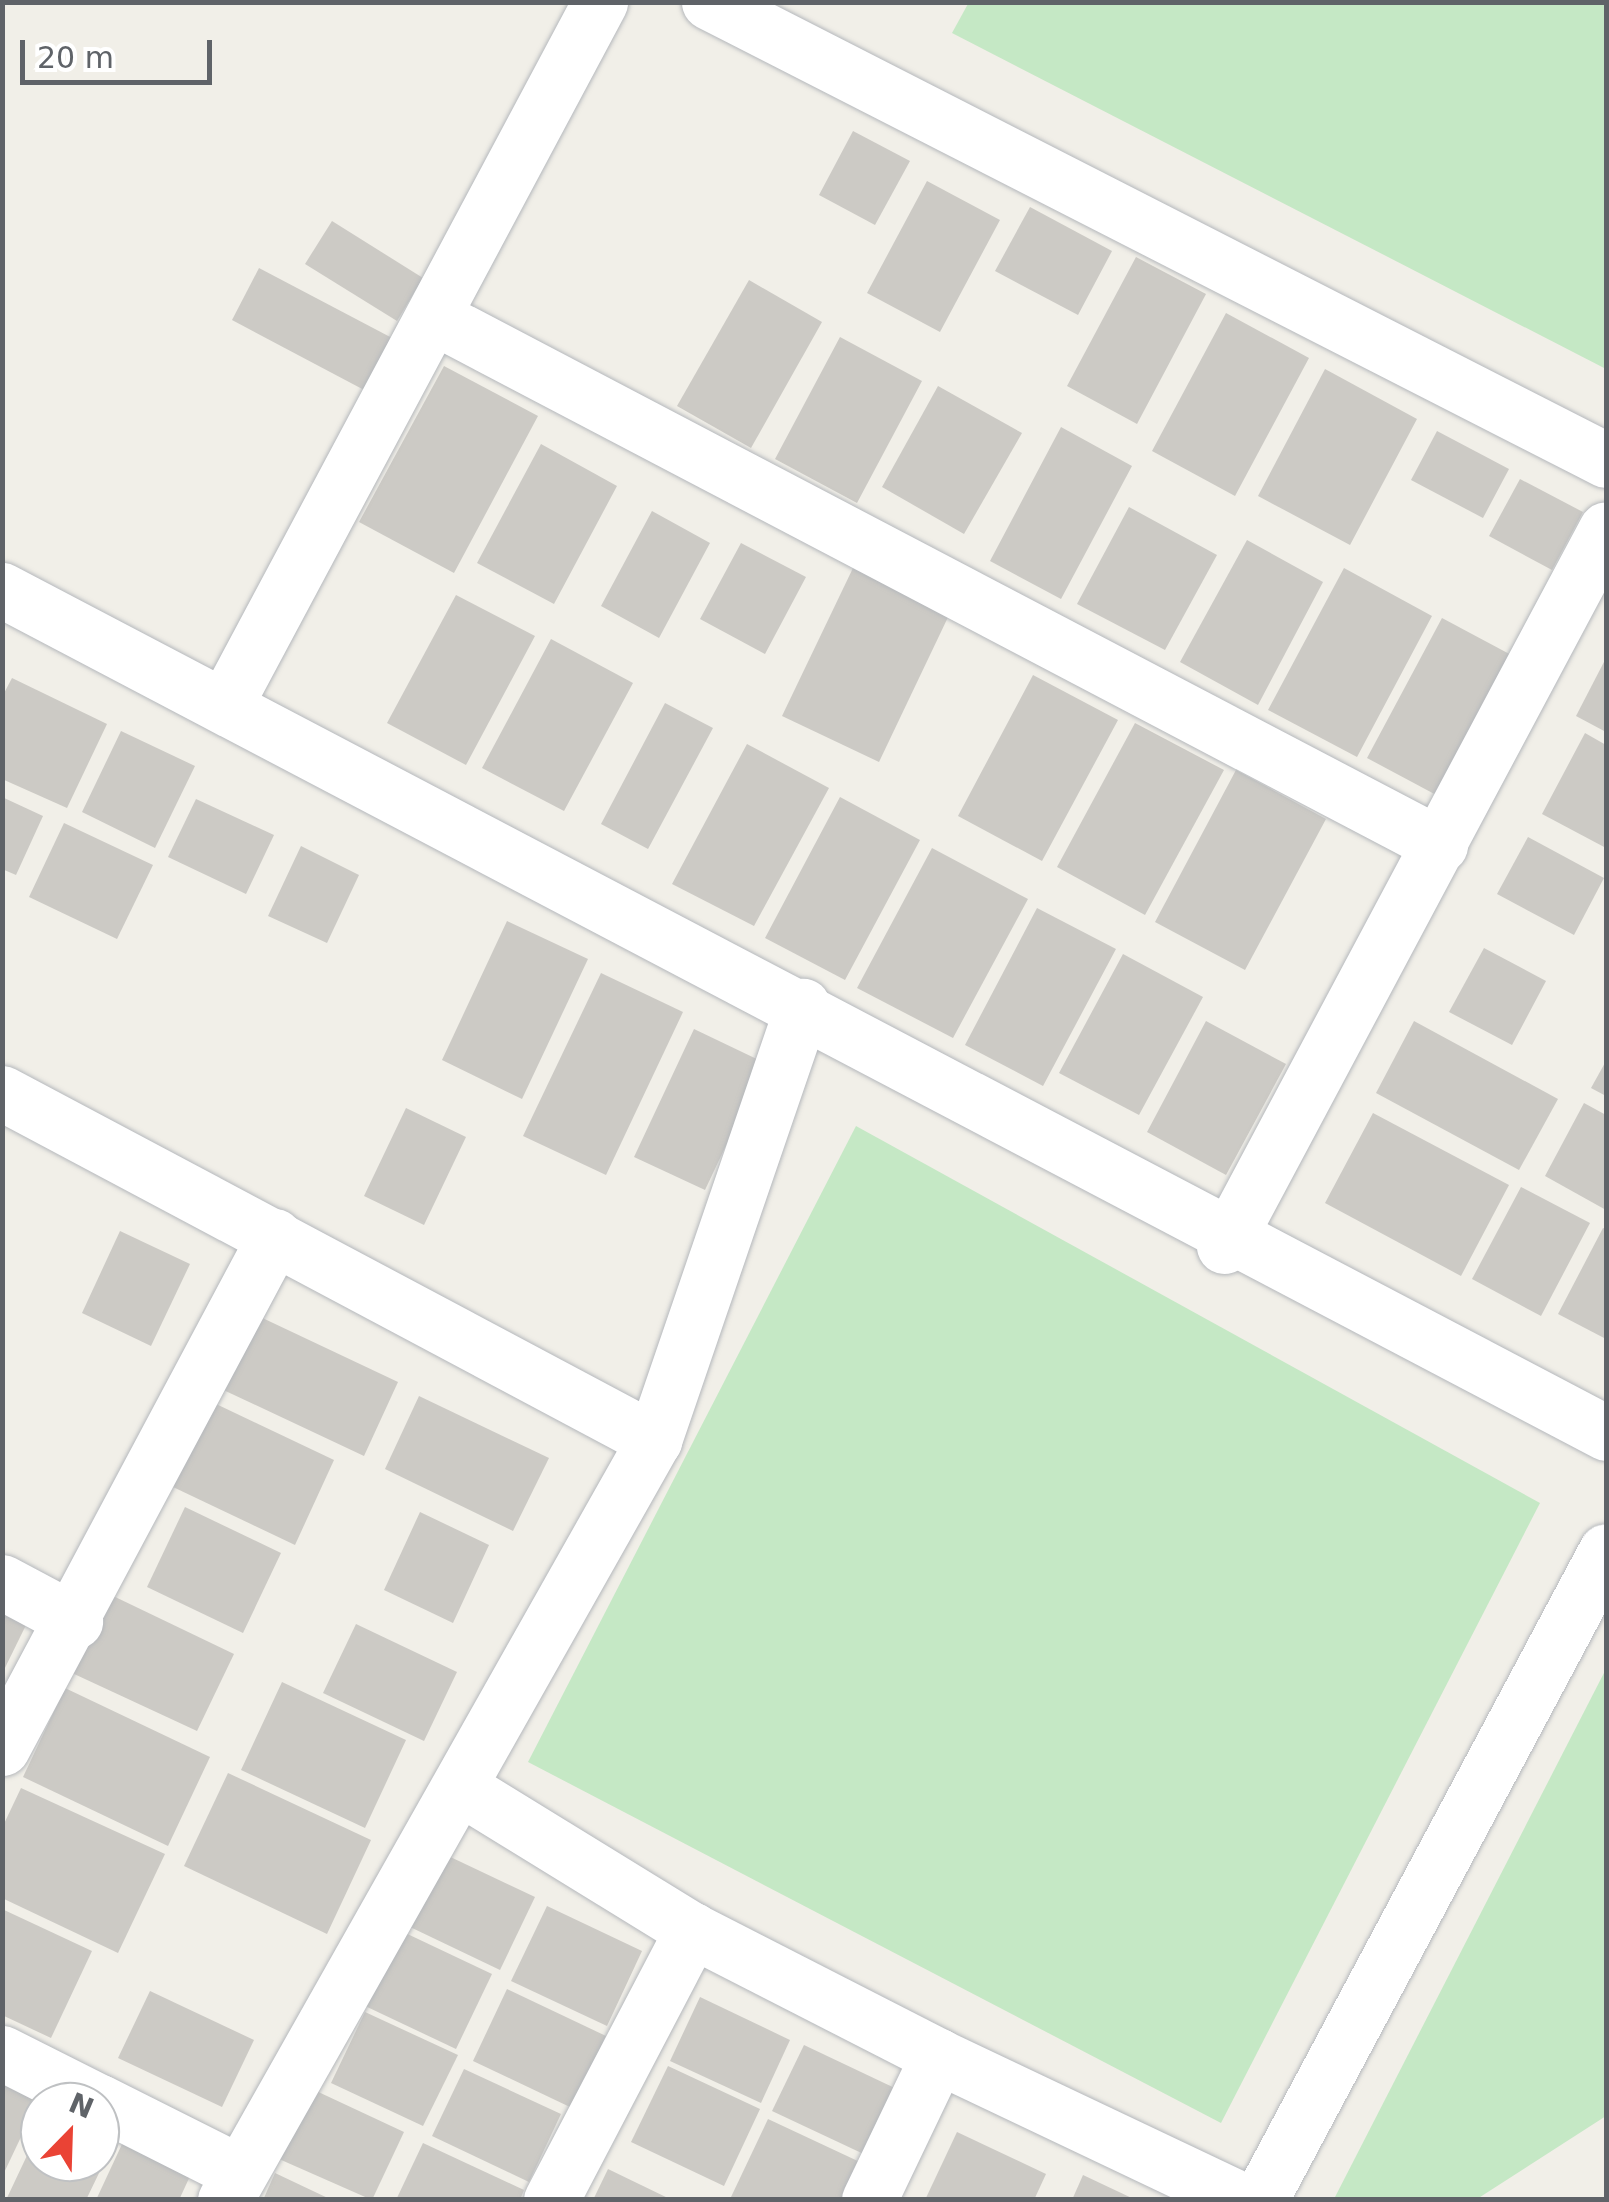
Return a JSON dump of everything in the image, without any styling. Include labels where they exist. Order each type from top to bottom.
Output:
[{"type":"street","points":[[225,705],[436,318],[600,2]]},
{"type":"street","points":[[709,2],[1606,460]]},
{"type":"street","points":[[436,318],[1440,846]]},
{"type":"street","points":[[1228,1240],[1606,529]]},
{"type":"street","points":[[2,590],[803,1006],[1228,1240],[1606,1434]]},
{"type":"street","points":[[120,2115],[232,2186],[461,1788],[654,1440],[803,1006]]},
{"type":"street","points":[[2,1093],[654,1440]]},
{"type":"street","points":[[2,1748],[75,1620],[274,1236]]},
{"type":"street","points":[[1260,2200],[1606,1551]]},
{"type":"street","points":[[2,1582],[75,1620]]},
{"type":"street","points":[[461,1788],[692,1930],[938,2056],[1241,2200]]},
{"type":"street","points":[[552,2200],[692,1930]]},
{"type":"street","points":[[2,2054],[59,2082]]},
{"type":"street","points":[[869,2200],[938,2056]]},
{"type":"green space","points":[[969,2],[1606,3],[1606,369],[952,33]]},
{"type":"green space","points":[[856,1126],[1540,1503],[1221,2123],[528,1762]]},
{"type":"green space","points":[[1606,1669],[1606,2116],[1477,2199],[1334,2199]]},
{"type":"building","points":[[853,131],[910,161],[875,225],[819,195]]},
{"type":"building","points":[[927,181],[1000,220],[940,332],[867,293]]},
{"type":"building","points":[[1030,207],[1112,251],[1078,315],[995,271]]},
{"type":"building","points":[[332,221],[423,278],[397,321],[305,264]]},
{"type":"building","points":[[1136,257],[1206,294],[1137,424],[1067,386]]},
{"type":"building","points":[[259,268],[394,339],[366,391],[232,320]]},
{"type":"building","points":[[749,280],[822,322],[751,448],[677,406]]},
{"type":"building","points":[[1226,313],[1309,358],[1235,496],[1152,451]]},
{"type":"building","points":[[840,337],[922,381],[857,503],[775,459]]},
{"type":"building","points":[[444,366],[538,416],[454,573],[359,522]]},
{"type":"building","points":[[1325,369],[1417,419],[1350,545],[1258,496]]},
{"type":"building","points":[[938,386],[1022,433],[964,534],[882,487]]},
{"type":"building","points":[[1061,427],[1132,466],[1061,599],[990,561]]},
{"type":"building","points":[[1437,431],[1509,469],[1483,518],[1411,480]]},
{"type":"building","points":[[541,444],[617,486],[554,604],[477,563]]},
{"type":"building","points":[[1520,479],[1583,512],[1552,570],[1489,536]]},
{"type":"building","points":[[1129,507],[1217,555],[1165,650],[1077,604]]},
{"type":"building","points":[[652,511],[710,543],[659,638],[601,606]]},
{"type":"building","points":[[1247,540],[1323,582],[1258,705],[1180,662]]},
{"type":"building","points":[[741,543],[806,577],[765,654],[700,619]]},
{"type":"building","points":[[853,568],[950,613],[879,762],[782,716]]},
{"type":"building","points":[[1344,568],[1432,616],[1357,757],[1268,710]]},
{"type":"building","points":[[456,595],[535,636],[466,765],[387,723]]},
{"type":"building","points":[[1442,618],[1515,657],[1440,797],[1367,758]]},
{"type":"building","points":[[551,639],[633,683],[564,811],[482,768]]},
{"type":"building","points":[[1606,658],[1606,732],[1576,716]]},
{"type":"building","points":[[1033,675],[1118,720],[1042,861],[958,816]]},
{"type":"building","points":[[12,678],[107,724],[67,808],[2,779],[2,697]]},
{"type":"building","points":[[665,703],[713,728],[648,849],[601,824]]},
{"type":"building","points":[[1135,723],[1224,770],[1145,915],[1057,867]]},
{"type":"building","points":[[121,731],[195,766],[155,848],[82,812]]},
{"type":"building","points":[[1585,733],[1606,745],[1606,848],[1542,814]]},
{"type":"building","points":[[747,744],[829,788],[754,926],[672,884]]},
{"type":"building","points":[[1236,770],[1326,819],[1245,970],[1155,922]]},
{"type":"building","points":[[2,797],[43,816],[16,875],[2,869]]},
{"type":"building","points":[[840,797],[920,840],[845,980],[765,938]]},
{"type":"building","points":[[196,799],[274,835],[246,894],[168,857]]},
{"type":"building","points":[[64,823],[153,865],[117,939],[29,897]]},
{"type":"building","points":[[1528,837],[1604,878],[1574,935],[1497,894]]},
{"type":"building","points":[[301,846],[359,875],[327,943],[268,916]]},
{"type":"building","points":[[932,848],[1028,899],[953,1038],[857,988]]},
{"type":"building","points":[[1037,908],[1116,949],[1043,1086],[965,1045]]},
{"type":"building","points":[[507,921],[588,959],[522,1099],[442,1060]]},
{"type":"building","points":[[1484,948],[1546,981],[1512,1045],[1449,1012]]},
{"type":"building","points":[[1123,954],[1203,997],[1139,1115],[1059,1073]]},
{"type":"building","points":[[601,973],[683,1012],[606,1175],[523,1136]]},
{"type":"building","points":[[1206,1021],[1286,1064],[1226,1175],[1147,1132]]},
{"type":"building","points":[[1414,1021],[1558,1099],[1519,1170],[1376,1093]]},
{"type":"building","points":[[694,1029],[765,1063],[705,1190],[634,1157]]},
{"type":"building","points":[[1606,1061],[1606,1096],[1591,1088]]},
{"type":"building","points":[[1584,1103],[1606,1115],[1606,1210],[1545,1176]]},
{"type":"building","points":[[406,1108],[466,1137],[424,1225],[364,1196]]},
{"type":"building","points":[[1373,1113],[1509,1185],[1461,1276],[1325,1203]]},
{"type":"building","points":[[1521,1187],[1590,1223],[1541,1316],[1472,1279]]},
{"type":"building","points":[[1603,1228],[1606,1229],[1606,1339],[1558,1314]]},
{"type":"building","points":[[120,1231],[190,1264],[151,1346],[82,1313]]},
{"type":"building","points":[[252,1313],[398,1382],[364,1456],[217,1387]]},
{"type":"building","points":[[419,1396],[549,1458],[513,1531],[385,1469]]},
{"type":"building","points":[[214,1403],[334,1460],[295,1545],[173,1487]]},
{"type":"building","points":[[185,1507],[281,1553],[243,1633],[147,1587]]},
{"type":"building","points":[[420,1512],[489,1545],[453,1623],[384,1590]]},
{"type":"building","points":[[109,1594],[234,1654],[197,1731],[72,1673]]},
{"type":"building","points":[[2,1612],[27,1623],[2,1674]]},
{"type":"building","points":[[356,1624],[457,1672],[424,1741],[323,1693]]},
{"type":"building","points":[[282,1682],[406,1740],[365,1828],[241,1770]]},
{"type":"building","points":[[65,1688],[210,1757],[168,1846],[23,1777]]},
{"type":"building","points":[[228,1773],[371,1840],[327,1934],[184,1866]]},
{"type":"building","points":[[21,1788],[165,1854],[118,1953],[2,1898],[2,1828]]},
{"type":"building","points":[[442,1853],[535,1897],[500,1970],[408,1926]]},
{"type":"building","points":[[547,1906],[642,1951],[607,2026],[511,1981]]},
{"type":"building","points":[[2,1909],[92,1951],[51,2038],[2,2015]]},
{"type":"building","points":[[399,1930],[492,1974],[456,2049],[363,2005]]},
{"type":"building","points":[[507,1989],[606,2036],[572,2108],[473,2061]]},
{"type":"building","points":[[150,1991],[254,2040],[222,2107],[118,2058]]},
{"type":"building","points":[[700,1997],[790,2040],[761,2103],[670,2061]]},
{"type":"building","points":[[365,2012],[458,2055],[423,2126],[331,2083]]},
{"type":"building","points":[[804,2045],[901,2091],[870,2157],[772,2111]]},
{"type":"building","points":[[668,2066],[760,2109],[724,2186],[631,2142]]},
{"type":"building","points":[[464,2069],[561,2114],[529,2182],[432,2136]]},
{"type":"building","points":[[2,2082],[20,2090],[20,2139],[2,2177]]},
{"type":"building","points":[[312,2089],[404,2132],[372,2200],[279,2159]]},
{"type":"building","points":[[768,2119],[862,2163],[844,2200],[731,2197]]},
{"type":"building","points":[[957,2132],[1046,2174],[1034,2200],[925,2200]]},
{"type":"building","points":[[123,2142],[191,2174],[179,2200],[96,2200],[104,2182],[120,2182]]},
{"type":"building","points":[[423,2143],[524,2190],[520,2200],[396,2200]]},
{"type":"building","points":[[608,2169],[672,2200],[593,2200]]},
{"type":"building","points":[[20,2170],[20,2182],[95,2182],[86,2200],[6,2200]]},
{"type":"building","points":[[275,2173],[332,2200],[263,2200]]},
{"type":"building","points":[[1083,2175],[1136,2200],[1072,2200]]}]
